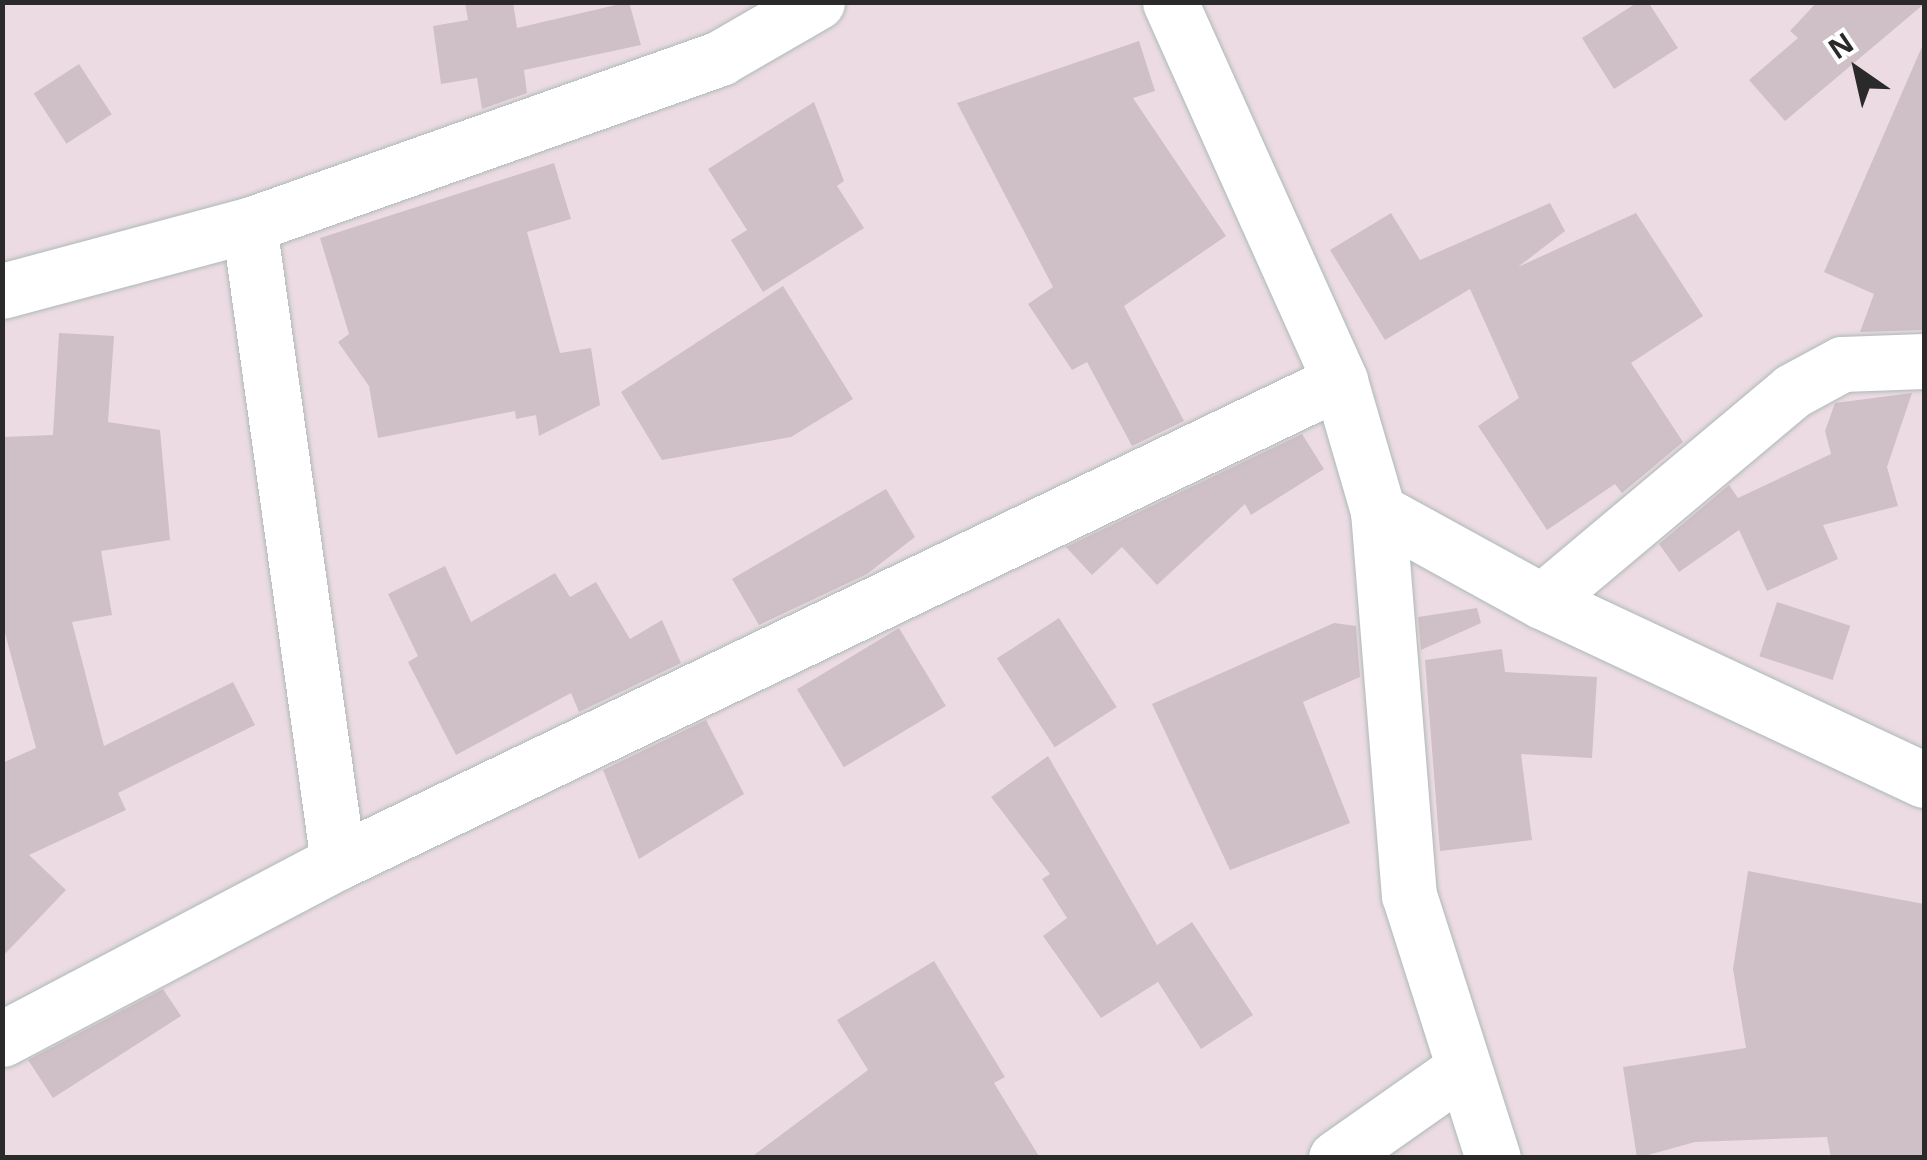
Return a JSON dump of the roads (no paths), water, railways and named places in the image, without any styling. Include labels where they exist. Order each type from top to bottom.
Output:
[{"type":"street","points":[[2,291],[248,225],[720,58],[817,2]]},
{"type":"street","points":[[1170,2],[1340,381],[1378,511],[1408,895],[1492,1158]]},
{"type":"street","points":[[248,225],[338,862]]},
{"type":"street","points":[[1542,601],[1792,391],[1842,364],[1924,361]]},
{"type":"street","points":[[2,1039],[338,862],[1340,381]]},
{"type":"street","points":[[1378,511],[1542,601],[1924,780]]},
{"type":"street","points":[[1336,1158],[1464,1068]]}]
